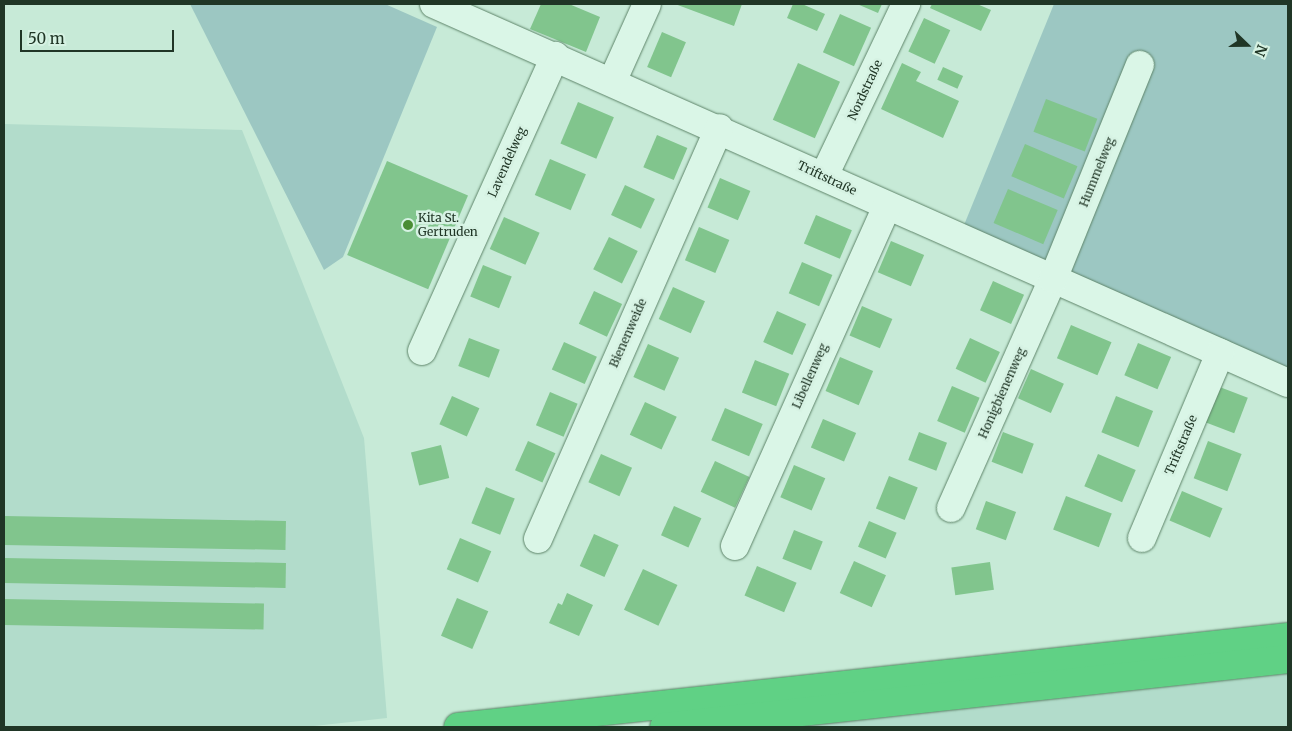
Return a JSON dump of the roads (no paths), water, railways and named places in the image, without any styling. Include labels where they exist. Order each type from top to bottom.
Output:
[{"type":"highway","points":[[458,727],[1288,637]]},
{"type":"highway","points":[[664,727],[1288,659]]},
{"type":"street","name":"Triftstraße","points":[[434,4],[719,128],[887,206],[1288,383]]},
{"type":"street","points":[[612,82],[647,4]]},
{"type":"street","name":"Nordstraße","points":[[824,176],[906,4]]},
{"type":"street","name":"Lavendelweg","points":[[422,351],[555,56]]},
{"type":"street","name":"Hummelweg","points":[[1053,279],[1140,65]]},
{"type":"street","name":"Bienenweide","points":[[538,539],[719,128]]},
{"type":"street","name":"Libellenweg","points":[[735,546],[887,206]]},
{"type":"street","name":"Honigbienenweg","points":[[951,508],[1053,279]]},
{"type":"street","name":"Triftstraße","points":[[1142,538],[1220,353]]},
{"type":"place","name":"Kita St. Gertruden","points":[[408,225]]}]
